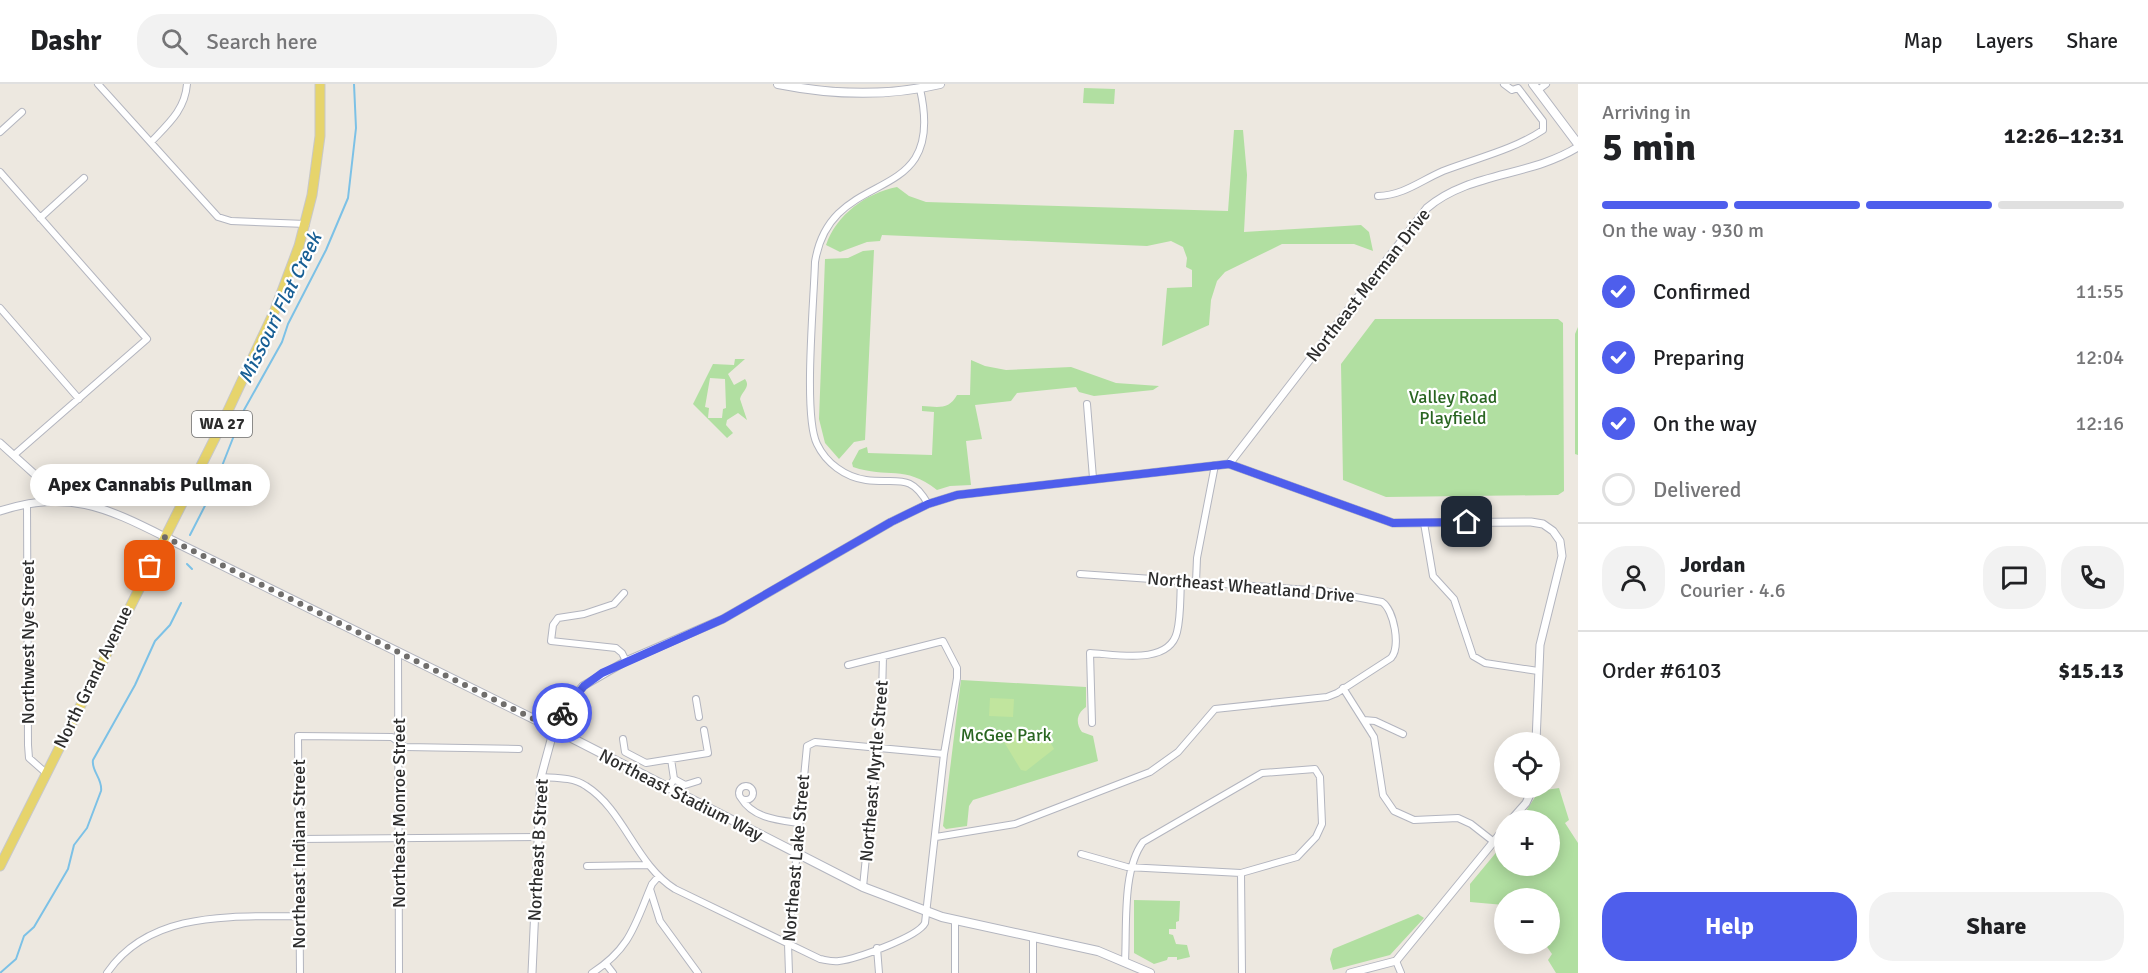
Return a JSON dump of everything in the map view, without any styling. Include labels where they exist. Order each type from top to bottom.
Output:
[{"type":"main road","name":"North Grand Avenue","points":[[0,866],[165,537],[275,310],[306,224],[318,154],[320,84]]},
{"type":"main road","points":[[778,84],[808,90],[856,94],[920,89],[940,84]]},
{"type":"main road","points":[[1536,87],[1578,145]]},
{"type":"main road","name":"Northeast Stadium Way","points":[[165,537],[554,729],[863,887],[955,920],[1090,949],[1125,961],[1150,973]]},
{"type":"street","points":[[98,84],[218,217],[231,221],[306,224]]},
{"type":"street","points":[[151,142],[178,115],[186,96],[187,84]]},
{"type":"street","points":[[1378,196],[1402,193],[1440,172],[1503,150],[1543,130],[1544,123],[1521,86],[1512,90],[1504,84]]},
{"type":"street","points":[[1536,87],[1546,84]]},
{"type":"street","points":[[920,89],[926,130],[915,162],[900,175],[845,206],[829,223],[821,238],[815,262],[811,417],[817,445],[839,470],[865,480],[912,483],[920,489],[928,504]]},
{"type":"street","points":[[0,132],[22,112]]},
{"type":"street","name":"Northeast Merman Drive","points":[[1229,464],[1427,208],[1450,192],[1475,182],[1545,165],[1578,145]]},
{"type":"street","points":[[0,172],[147,339],[14,455]]},
{"type":"street","points":[[40,218],[84,178]]},
{"type":"street","points":[[0,308],[79,399]]},
{"type":"street","points":[[1087,404],[1093,478]]},
{"type":"street","points":[[0,443],[62,500]]},
{"type":"street","points":[[1229,464],[1393,523],[1538,523],[1553,531],[1560,541],[1560,563],[1540,645],[1536,732]]},
{"type":"street","name":"Northeast B Street","points":[[532,973],[541,777],[554,729],[567,705],[584,686],[626,661],[723,619],[891,522],[928,504],[957,495],[1229,464]]},
{"type":"street","points":[[1196,582],[1197,558],[1215,465]]},
{"type":"street","points":[[0,511],[27,504],[62,500],[103,509],[165,537]]},
{"type":"street","name":"Northwest Nye Street","points":[[27,504],[28,745],[30,758],[46,773]]},
{"type":"street","points":[[1424,523],[1433,576],[1454,599],[1473,656],[1485,663],[1538,671]]},
{"type":"street","name":"Northeast Wheatland Drive","points":[[1080,574],[1324,591],[1382,602],[1388,606],[1391,613],[1394,655],[1343,688]]},
{"type":"street","points":[[1092,723],[1090,652],[1148,655],[1161,652],[1169,646],[1177,634],[1181,581]]},
{"type":"street","points":[[624,593],[614,604],[584,614],[558,618],[553,625],[551,641],[615,648],[626,661]]},
{"type":"street","points":[[541,777],[572,780],[591,790],[658,878],[675,889],[788,944],[829,961],[840,961],[878,948],[919,932],[924,927],[928,912],[944,754],[957,668],[943,641],[848,665]]},
{"type":"street","name":"Northeast Monroe Street","points":[[398,652],[399,973]]},
{"type":"street","name":"Northeast Myrtle Street","points":[[863,887],[883,656]]},
{"type":"street","points":[[936,837],[1015,824],[1150,772],[1178,752],[1215,709],[1327,697],[1343,688],[1377,745],[1383,795],[1394,811],[1414,820],[1458,818],[1471,824],[1494,842],[1396,961],[1350,973]]},
{"type":"street","points":[[696,699],[699,717]]},
{"type":"street","points":[[1364,720],[1375,721],[1402,734]]},
{"type":"street","points":[[623,739],[624,751],[644,763],[708,753],[704,730]]},
{"type":"street","name":"Northeast Indiana Street","points":[[300,973],[298,735],[392,737],[398,741]]},
{"type":"street","points":[[398,741],[405,747],[519,749]]},
{"type":"street","name":"Northeast Lake Street","points":[[789,973],[788,944],[806,750],[809,744],[876,748]]},
{"type":"street","points":[[876,748],[944,754]]},
{"type":"street","points":[[668,789],[674,779],[670,759]]},
{"type":"street","points":[[1081,854],[1091,859],[1132,867],[1241,873],[1297,857],[1316,837],[1322,824],[1320,777],[1315,769],[1262,773],[1151,836],[1140,847],[1132,867],[1125,961]]},
{"type":"street","points":[[674,779],[685,784],[698,781]]},
{"type":"street","points":[[741,798],[750,808],[764,816],[799,822]]},
{"type":"street","points":[[300,839],[540,837]]},
{"type":"street","points":[[587,866],[649,865]]},
{"type":"street","points":[[1241,873],[1242,973]]},
{"type":"street","points":[[592,973],[606,964],[629,940],[650,888],[658,878]]},
{"type":"street","points":[[650,888],[660,921],[698,973]]},
{"type":"street","points":[[107,973],[126,951],[149,935],[174,924],[215,918],[299,916]]},
{"type":"street","points":[[955,920],[955,973]]},
{"type":"street","points":[[1033,936],[1033,973]]},
{"type":"street","points":[[878,948],[879,973]]},
{"type":"street","points":[[1396,961],[1401,973]]},
{"type":"street","points":[[606,964],[613,973]]},
{"type":"green space","points":[[1084,88],[1115,89],[1114,104],[1083,103]]},
{"type":"green space","points":[[1234,130],[1243,130],[1247,175],[1244,232],[1361,225],[1369,232],[1373,251],[1354,244],[1282,244],[1225,272],[1217,281],[1211,300],[1209,325],[1162,346],[1167,288],[1192,287],[1192,270],[1186,267],[1187,258],[1183,247],[1171,241],[1147,246],[882,235],[880,241],[867,242],[840,252],[826,245],[837,224],[854,207],[874,194],[897,187],[909,196],[926,202],[1228,211]]},
{"type":"green space","points":[[874,250],[865,440],[854,442],[839,459],[825,443],[819,419],[825,259],[848,258],[863,251]]},
{"type":"green space","name":"Valley Road Playfield","points":[[1375,319],[1558,319],[1563,323],[1564,491],[1558,495],[1386,497],[1343,480],[1341,364]]},
{"type":"green space","points":[[1578,327],[1578,455],[1575,454],[1575,334]]},
{"type":"green space","points":[[735,359],[745,359],[728,374],[734,385],[745,379],[747,382],[747,387],[740,399],[747,420],[738,413],[727,420],[726,425],[733,433],[727,438],[693,404],[713,364],[734,365]],"holes":[[[710,378],[725,379],[726,408],[723,409],[722,418],[708,418],[709,408],[705,407]]]},
{"type":"green space","points":[[971,360],[985,366],[1006,370],[1071,367],[1116,383],[1159,386],[1153,390],[1094,396],[1079,392],[1076,387],[1017,393],[1011,401],[975,405],[982,439],[966,441],[971,485],[950,486],[937,490],[905,474],[876,472],[853,467],[852,463],[859,450],[867,447],[868,453],[932,455],[934,412],[922,411],[922,406],[947,405],[957,395],[970,395]]},
{"type":"green space","name":"McGee Park","points":[[961,680],[1086,687],[1086,707],[1081,712],[1078,722],[1082,732],[1093,736],[1098,761],[973,800],[969,806],[967,826],[946,829],[943,826]]},
{"type":"green space","points":[[990,698],[1014,699],[1013,717],[989,716]]},
{"type":"green space","points":[[1022,729],[1033,730],[1041,734],[1054,749],[1026,771],[1021,770],[1001,737]]},
{"type":"green space","points":[[1560,791],[1569,820],[1565,823],[1578,843],[1578,973],[1556,973],[1548,960],[1552,954],[1560,954],[1560,888],[1494,888],[1494,904],[1470,902],[1470,884],[1494,855],[1494,876],[1560,876],[1560,810],[1527,810],[1534,798],[1560,798]]},
{"type":"green space","points":[[1134,900],[1180,901],[1179,921],[1176,922],[1176,929],[1169,929],[1169,934],[1173,935],[1176,944],[1187,945],[1190,957],[1177,960],[1177,957],[1168,957],[1167,960],[1154,964],[1134,953]]},
{"type":"green space","points":[[1418,914],[1424,918],[1390,955],[1333,970],[1330,959],[1333,949]]},
{"type":"waterway","name":"Missouri Flat Creek","points":[[190,535],[211,494],[244,410],[282,342],[288,324],[326,250],[348,198],[356,128],[354,84]]},
{"type":"waterway","name":"Missouri Flat Creek","points":[[187,564],[192,569]]},
{"type":"waterway","name":"Missouri Flat Creek","points":[[0,973],[16,959],[24,936],[34,927],[68,869],[74,845],[87,828],[101,791],[93,760],[135,685],[155,641],[170,625],[181,603]]},
{"type":"way so far","points":[[150,566],[165,537],[554,729],[562,713]]},
{"type":"place","name":"Apex Cannabis Pullman","points":[[150,566]]},
{"type":"route","points":[[562,713],[584,686],[602,673],[723,619],[891,522],[928,504],[957,495],[1229,464],[1393,523],[1467,522]]}]
